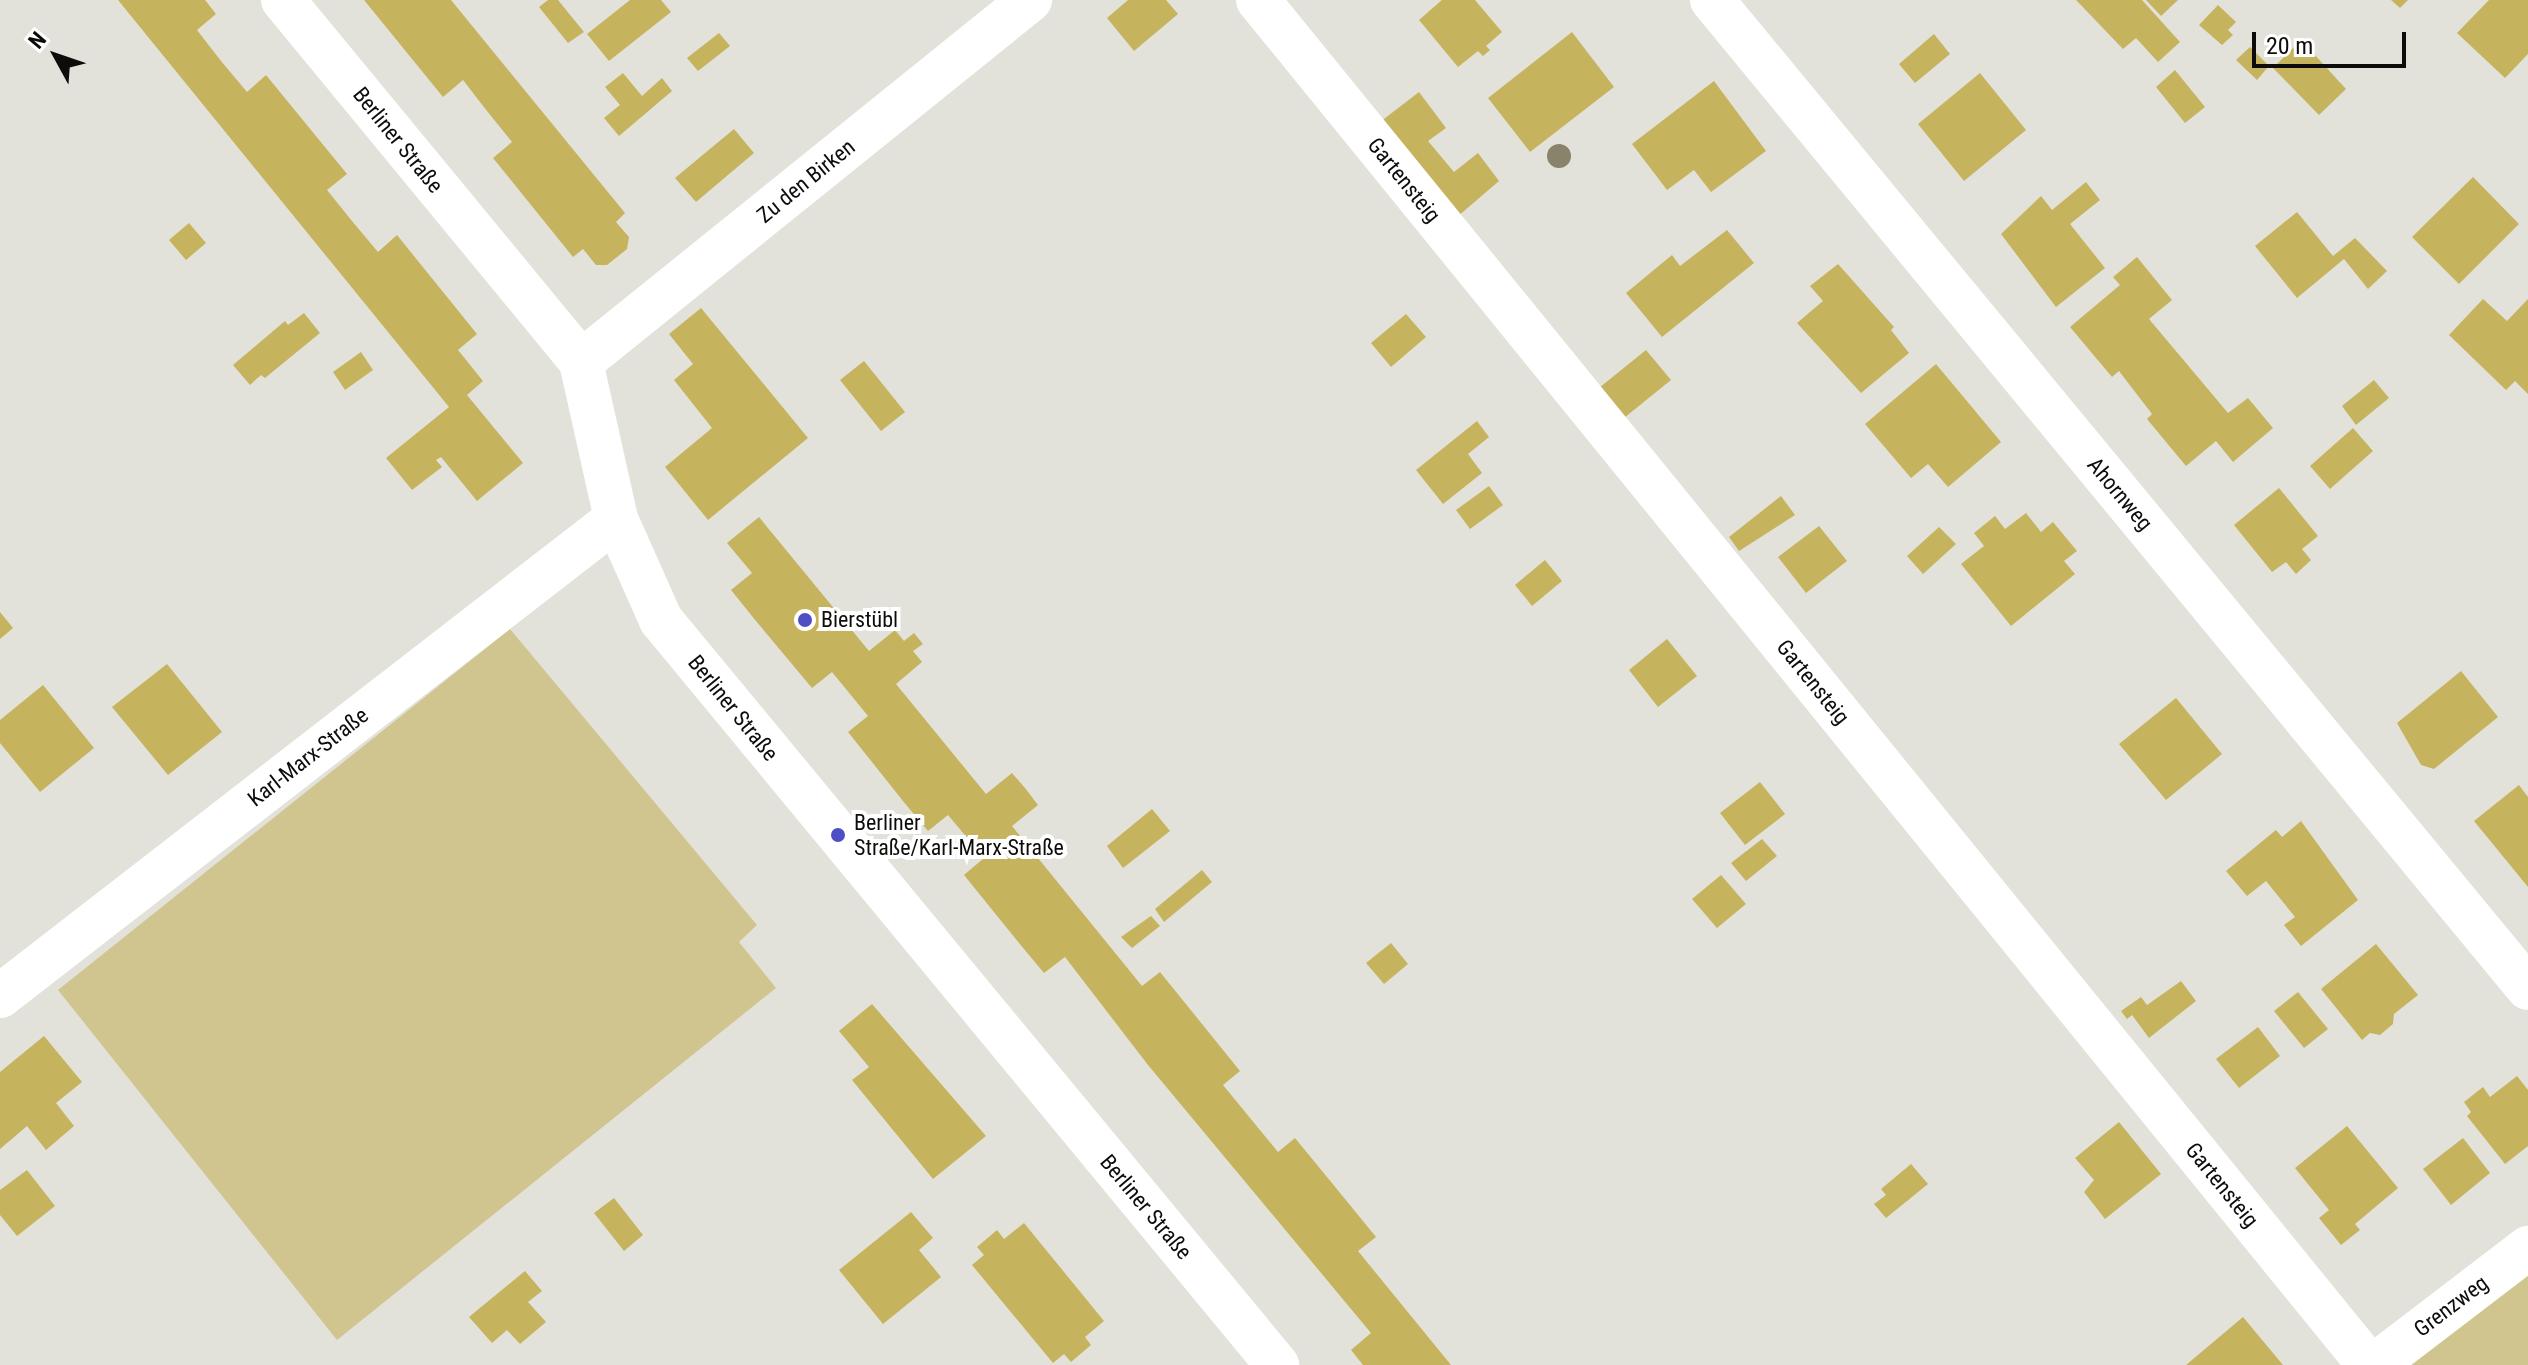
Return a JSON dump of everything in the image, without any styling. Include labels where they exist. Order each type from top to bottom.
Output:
[{"type":"street","name":"Berliner Straße","points":[[283,0],[581,362],[616,519],[661,620],[1277,1365]]},
{"type":"street","name":"Zu den Birken","points":[[581,362],[1030,0]]},
{"type":"street","name":"Gartensteig","points":[[1258,0],[2372,1365]]},
{"type":"street","name":"Ahornweg","points":[[1712,0],[2528,988]]},
{"type":"street","name":"Karl-Marx-Straße","points":[[0,996],[616,519]]},
{"type":"street","name":"Grenzweg","points":[[2372,1365],[2528,1248]]},
{"type":"shaded area","points":[[510,629],[757,925],[739,942],[776,988],[337,1340],[58,990]]},
{"type":"shaded area","points":[[2528,1259],[2528,1365],[2397,1365]]},
{"type":"building","points":[[118,0],[205,0],[216,14],[197,30],[221,61],[247,92],[266,75],[347,174],[327,190],[352,221],[378,252],[397,235],[477,334],[458,350],[483,381],[467,395],[523,463],[477,501],[441,457],[436,460],[442,467],[412,490],[386,458],[449,407]]},
{"type":"building","points":[[364,0],[451,0],[625,213],[616,222],[629,237],[627,249],[607,265],[596,265],[583,249],[573,257],[493,158],[512,142],[463,80],[443,97]]},
{"type":"building","points":[[548,0],[558,0],[584,32],[568,43],[539,7]]},
{"type":"building","points":[[630,0],[661,0],[671,12],[609,61],[587,34]]},
{"type":"building","points":[[1128,0],[1166,0],[1178,14],[1134,51],[1107,18]]},
{"type":"building","points":[[1442,0],[1475,0],[1502,32],[1486,46],[1490,50],[1483,56],[1478,51],[1458,67],[1419,20]]},
{"type":"building","points":[[2076,0],[2142,0],[2180,42],[2158,62],[2136,38],[2123,49]]},
{"type":"building","points":[[2146,0],[2178,0],[2161,16]]},
{"type":"building","points":[[2391,0],[2408,0],[2400,8]]},
{"type":"building","points":[[2489,0],[2528,0],[2528,54],[2505,78],[2457,33]]},
{"type":"building","points":[[2218,5],[2236,22],[2228,30],[2233,35],[2222,45],[2199,25]]},
{"type":"building","points":[[1572,32],[1614,87],[1530,152],[1488,98]]},
{"type":"building","points":[[719,33],[730,46],[698,71],[687,58]]},
{"type":"building","points":[[1934,34],[1950,54],[1915,83],[1899,64]]},
{"type":"building","points":[[2301,40],[2346,89],[2319,115],[2273,68]]},
{"type":"building","points":[[2250,47],[2269,66],[2257,80],[2236,60]]},
{"type":"building","points":[[2175,70],[2205,107],[2185,123],[2156,87]]},
{"type":"building","points":[[623,73],[642,96],[662,78],[672,91],[619,136],[604,118],[620,105],[605,87]]},
{"type":"building","points":[[1980,73],[2026,130],[1964,181],[1918,124]]},
{"type":"building","points":[[1714,81],[1766,151],[1711,192],[1694,170],[1667,190],[1632,144]]},
{"type":"building","points":[[1419,92],[1446,128],[1428,141],[1454,172],[1478,153],[1499,181],[1457,217],[1380,122]]},
{"type":"building","points":[[734,129],[754,153],[696,202],[675,178]]},
{"type":"building","points":[[2473,177],[2519,224],[2459,284],[2412,237]]},
{"type":"building","points":[[2086,182],[2100,200],[2070,224],[2105,268],[2056,307],[2001,234],[2041,196],[2052,210]]},
{"type":"building","points":[[2297,212],[2333,256],[2355,238],[2387,271],[2368,289],[2344,259],[2297,298],[2255,246]]},
{"type":"building","points":[[189,223],[206,243],[186,260],[169,240]]},
{"type":"building","points":[[1727,230],[1754,263],[1662,337],[1626,293],[1672,255],[1680,266]]},
{"type":"building","points":[[2137,257],[2172,300],[2149,319],[2228,413],[2248,398],[2273,428],[2233,462],[2216,441],[2186,466],[2147,419],[2152,414],[2119,371],[2112,377],[2070,327],[2120,285],[2113,277]]},
{"type":"building","points":[[1838,264],[1894,327],[1891,330],[1909,353],[1861,393],[1797,323],[1823,301],[1810,286]]},
{"type":"building","points":[[2483,299],[2507,321],[2528,299],[2528,394],[2515,381],[2506,390],[2449,335]]},
{"type":"building","points":[[701,308],[808,438],[708,520],[665,467],[712,428],[674,380],[693,364],[669,334]]},
{"type":"building","points":[[304,313],[320,333],[265,378],[261,375],[250,385],[233,365],[285,321],[288,325]]},
{"type":"building","points":[[1406,314],[1426,337],[1391,367],[1371,343]]},
{"type":"building","points":[[1646,350],[1671,380],[1619,422],[1594,392]]},
{"type":"building","points":[[361,352],[373,370],[345,390],[333,372]]},
{"type":"building","points":[[864,361],[905,412],[881,431],[840,380]]},
{"type":"building","points":[[1936,364],[2001,442],[1948,487],[1928,464],[1911,478],[1865,424]]},
{"type":"building","points":[[2374,380],[2389,398],[2356,425],[2342,406]]},
{"type":"building","points":[[1477,421],[1489,437],[1468,454],[1482,473],[1443,504],[1416,470]]},
{"type":"building","points":[[2353,428],[2373,451],[2330,489],[2310,466]]},
{"type":"building","points":[[1489,486],[1503,505],[1470,529],[1456,510]]},
{"type":"building","points":[[2279,488],[2318,536],[2302,549],[2311,560],[2296,574],[2286,562],[2272,572],[2234,525]]},
{"type":"building","points":[[1781,496],[1795,515],[1739,551],[1729,537]]},
{"type":"building","points":[[2026,513],[2041,532],[2053,522],[2077,551],[2064,561],[2075,574],[2011,626],[1961,564],[1984,546],[1974,533],[1995,516],[2005,529]]},
{"type":"building","points":[[759,517],[869,651],[895,630],[904,641],[914,633],[923,644],[913,651],[922,662],[896,684],[986,794],[1012,773],[1025,788],[1038,805],[1012,826],[1142,986],[1160,972],[1240,1071],[1223,1085],[1278,1152],[1295,1138],[1376,1237],[1358,1251],[1451,1365],[1363,1365],[1351,1350],[1371,1333],[1148,1065],[1065,957],[1044,973],[964,875],[984,858],[948,815],[928,831],[848,732],[868,716],[832,672],[812,688],[731,590],[752,573],[727,543]]},
{"type":"building","points":[[1819,526],[1847,561],[1806,593],[1778,557]]},
{"type":"building","points":[[1939,527],[1956,544],[1923,574],[1907,556]]},
{"type":"building","points":[[1545,560],[1562,581],[1532,606],[1515,585]]},
{"type":"building","points":[[0,612],[13,628],[0,639]]},
{"type":"building","points":[[1667,639],[1697,676],[1658,707],[1629,670]]},
{"type":"building","points":[[167,664],[222,732],[168,775],[112,707]]},
{"type":"building","points":[[2461,671],[2498,717],[2434,769],[2421,765],[2397,723]]},
{"type":"building","points":[[43,685],[94,748],[40,792],[0,743],[0,720]]},
{"type":"building","points":[[2176,698],[2222,754],[2166,800],[2119,744]]},
{"type":"building","points":[[1760,782],[1785,814],[1745,845],[1720,813]]},
{"type":"building","points":[[2519,785],[2528,797],[2528,887],[2474,821]]},
{"type":"building","points":[[1152,809],[1170,831],[1123,868],[1107,846]]},
{"type":"building","points":[[2301,821],[2358,900],[2301,946],[2284,925],[2295,917],[2266,881],[2247,896],[2226,871],[2276,830],[2282,837]]},
{"type":"building","points":[[1762,839],[1777,856],[1746,881],[1731,863]]},
{"type":"building","points":[[1202,870],[1212,882],[1164,922],[1155,909]]},
{"type":"building","points":[[1721,875],[1746,904],[1717,928],[1692,899]]},
{"type":"building","points":[[1151,916],[1160,926],[1132,948],[1121,937]]},
{"type":"building","points":[[1391,943],[1408,964],[1384,984],[1366,963]]},
{"type":"building","points":[[2376,944],[2418,995],[2394,1014],[2393,1024],[2380,1035],[2370,1033],[2362,1040],[2321,989]]},
{"type":"building","points":[[2181,981],[2196,1001],[2149,1038],[2132,1015],[2127,1019],[2121,1011],[2141,997],[2147,1005]]},
{"type":"building","points":[[2298,992],[2328,1029],[2304,1048],[2274,1011]]},
{"type":"building","points":[[872,1004],[986,1136],[933,1179],[852,1080],[869,1067],[839,1031]]},
{"type":"building","points":[[2258,1027],[2280,1056],[2239,1088],[2216,1059]]},
{"type":"building","points":[[44,1036],[82,1082],[56,1103],[74,1126],[46,1150],[27,1126],[0,1149],[0,1072]]},
{"type":"building","points":[[2517,1076],[2528,1090],[2528,1146],[2505,1164],[2467,1116],[2471,1112],[2464,1102],[2483,1087],[2490,1097]]},
{"type":"building","points":[[2119,1122],[2161,1174],[2105,1219],[2084,1192],[2094,1180],[2075,1158]]},
{"type":"building","points":[[2347,1126],[2398,1188],[2355,1224],[2360,1230],[2341,1245],[2319,1218],[2329,1210],[2295,1168]]},
{"type":"building","points":[[2463,1138],[2490,1173],[2451,1205],[2423,1169]]},
{"type":"building","points":[[1911,1164],[1928,1184],[1886,1218],[1874,1204],[1886,1195],[1881,1189]]},
{"type":"building","points":[[27,1170],[55,1206],[17,1236],[0,1215],[0,1190]]},
{"type":"building","points":[[614,1198],[643,1235],[624,1251],[594,1213]]},
{"type":"building","points":[[911,1212],[933,1238],[919,1250],[941,1277],[883,1324],[839,1270]]},
{"type":"building","points":[[1024,1223],[1104,1321],[1085,1337],[1091,1345],[1071,1362],[1064,1354],[1053,1363],[972,1265],[984,1255],[977,1247],[997,1230],[1004,1239]]},
{"type":"building","points":[[525,1271],[542,1291],[528,1302],[546,1322],[520,1344],[507,1330],[492,1343],[469,1317]]},
{"type":"building","points":[[2243,1317],[2283,1365],[2186,1365]]},
{"type":"place","name":"Bierstübl","points":[[805,620]]},
{"type":"place","name":"Berliner Straße/Karl-Marx-Straße","points":[[838,835]]}]
